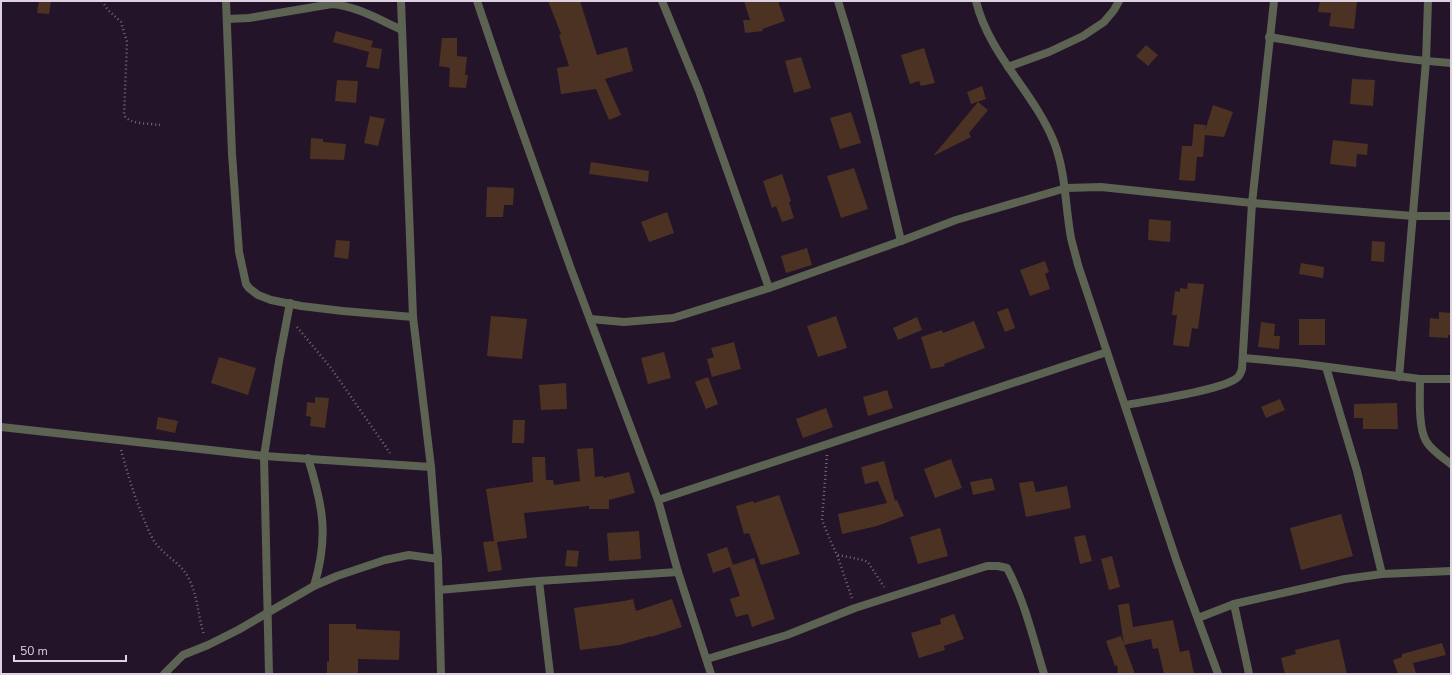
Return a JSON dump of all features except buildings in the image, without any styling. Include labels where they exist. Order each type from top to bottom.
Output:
[{"type":"street","points":[[226,1],[228,19],[232,154],[240,252],[244,278],[249,288],[258,295],[271,300],[343,311],[413,317]]},
{"type":"street","points":[[401,1],[413,317],[431,467],[438,560],[441,674]]},
{"type":"street","points":[[477,1],[503,79],[590,319],[658,500],[678,572],[711,674]]},
{"type":"street","points":[[662,1],[699,91],[769,288]]},
{"type":"street","points":[[838,1],[874,126],[901,242]]},
{"type":"street","points":[[976,1],[990,39],[1040,114],[1054,141],[1062,164],[1071,239],[1078,265],[1177,562],[1218,674]]},
{"type":"street","points":[[1008,67],[1049,52],[1083,36],[1104,22],[1119,1]]},
{"type":"street","points":[[1126,406],[1229,383],[1239,377],[1242,369],[1244,358],[1252,203],[1274,1]]},
{"type":"street","points":[[1399,376],[1426,61],[1428,1]]},
{"type":"street","points":[[228,19],[249,18],[332,4],[340,4],[402,30]]},
{"type":"street","points":[[1269,37],[1358,52],[1451,63]]},
{"type":"street","points":[[590,319],[624,322],[673,318],[769,288],[901,242],[956,220],[1066,188],[1101,187],[1252,203],[1413,216],[1451,216]]},
{"type":"street","points":[[269,674],[264,456],[279,360],[290,303]]},
{"type":"street","points":[[658,500],[1107,352]]},
{"type":"street","points":[[1244,358],[1420,379],[1451,379]]},
{"type":"street","points":[[1326,367],[1357,471],[1382,574]]},
{"type":"street","points":[[1420,379],[1421,421],[1425,440],[1433,450],[1451,464]]},
{"type":"street","points":[[1,427],[264,456],[431,467]]},
{"type":"street","points":[[308,458],[319,493],[323,525],[323,545],[314,586]]},
{"type":"street","points":[[164,674],[183,655],[208,645],[314,586],[337,576],[385,560],[408,555],[438,560]]},
{"type":"street","points":[[706,659],[786,635],[855,608],[987,566],[998,566],[1006,568],[1017,588],[1033,634],[1044,674]]},
{"type":"street","points":[[1198,618],[1234,604],[1345,579],[1382,574],[1451,571]]},
{"type":"street","points":[[439,590],[539,581],[678,572]]},
{"type":"street","points":[[539,581],[550,674]]},
{"type":"street","points":[[1234,604],[1249,674]]},
{"type":"path","points":[[102,1],[108,10],[121,22],[127,42],[124,115],[128,120],[160,124]]},
{"type":"path","points":[[287,316],[330,368],[399,465]]},
{"type":"path","points":[[118,440],[138,506],[151,536],[158,547],[183,569],[189,579],[198,602],[200,623],[208,645]]},
{"type":"path","points":[[827,445],[827,467],[822,520],[837,555],[855,608]]},
{"type":"path","points":[[837,555],[868,562],[890,597]]}]
